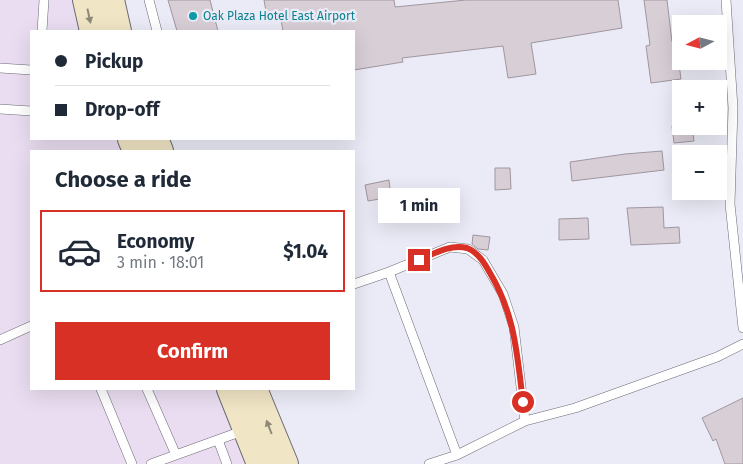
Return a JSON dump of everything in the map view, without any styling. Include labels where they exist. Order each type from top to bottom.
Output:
[{"type":"main road","points":[[86,0],[93,30]]},
{"type":"main road","points":[[111,0],[118,30]]},
{"type":"main road","points":[[230,390],[260,464]]},
{"type":"main road","points":[[254,390],[285,464]]},
{"type":"lane","points":[[42,30],[44,0]]},
{"type":"lane","points":[[149,0],[156,30]]},
{"type":"lane","points":[[726,0],[733,108],[730,204],[743,328]]},
{"type":"lane","points":[[0,68],[30,70]]},
{"type":"lane","points":[[0,109],[30,111]]},
{"type":"lane","points":[[355,284],[450,247],[468,249],[483,260],[503,294],[514,327],[525,421]]},
{"type":"lane","points":[[389,272],[457,455]]},
{"type":"lane","points":[[0,340],[30,326]]},
{"type":"lane","points":[[429,464],[457,455],[525,421],[575,408],[717,357],[743,344]]},
{"type":"lane","points":[[102,390],[132,464]]},
{"type":"lane","points":[[147,390],[176,455]]},
{"type":"lane","points":[[151,464],[246,430]]},
{"type":"lane","points":[[218,440],[227,464]]},
{"type":"shaded area","points":[[0,0],[75,0],[84,30],[30,30],[30,140],[118,140],[123,150],[30,150],[30,390],[216,390],[246,464],[0,464]]},
{"type":"building","name":"Oak Plaza Hotel East Airport","points":[[168,0],[210,0],[218,30],[177,30]]},
{"type":"building","points":[[264,0],[394,0],[395,7],[466,0],[618,0],[622,28],[531,43],[536,74],[508,78],[503,46],[402,58],[403,62],[355,70],[355,30],[283,30],[280,15],[267,17]]},
{"type":"building","points":[[644,0],[667,0],[672,42],[672,70],[680,70],[681,79],[651,83],[646,46],[650,45]]},
{"type":"building","points":[[673,135],[693,135],[694,141],[674,143]]},
{"type":"building","points":[[662,151],[664,170],[572,181],[570,162]]},
{"type":"building","points":[[495,168],[510,168],[511,189],[495,190]]},
{"type":"building","points":[[389,180],[391,197],[368,201],[365,185]]},
{"type":"building","points":[[663,207],[664,228],[679,227],[680,243],[631,245],[627,208]]},
{"type":"building","points":[[588,218],[589,239],[559,240],[559,219]]},
{"type":"building","points":[[473,235],[490,237],[488,250],[478,249],[472,244]]},
{"type":"building","points":[[743,398],[743,464],[725,464],[716,439],[713,441],[702,418]]},
{"type":"place","name":"Oak Plaza Hotel East Airport","points":[[193,16]]},
{"type":"route","points":[[419,260],[450,247],[468,249],[483,260],[503,294],[514,327],[523,402]]}]
